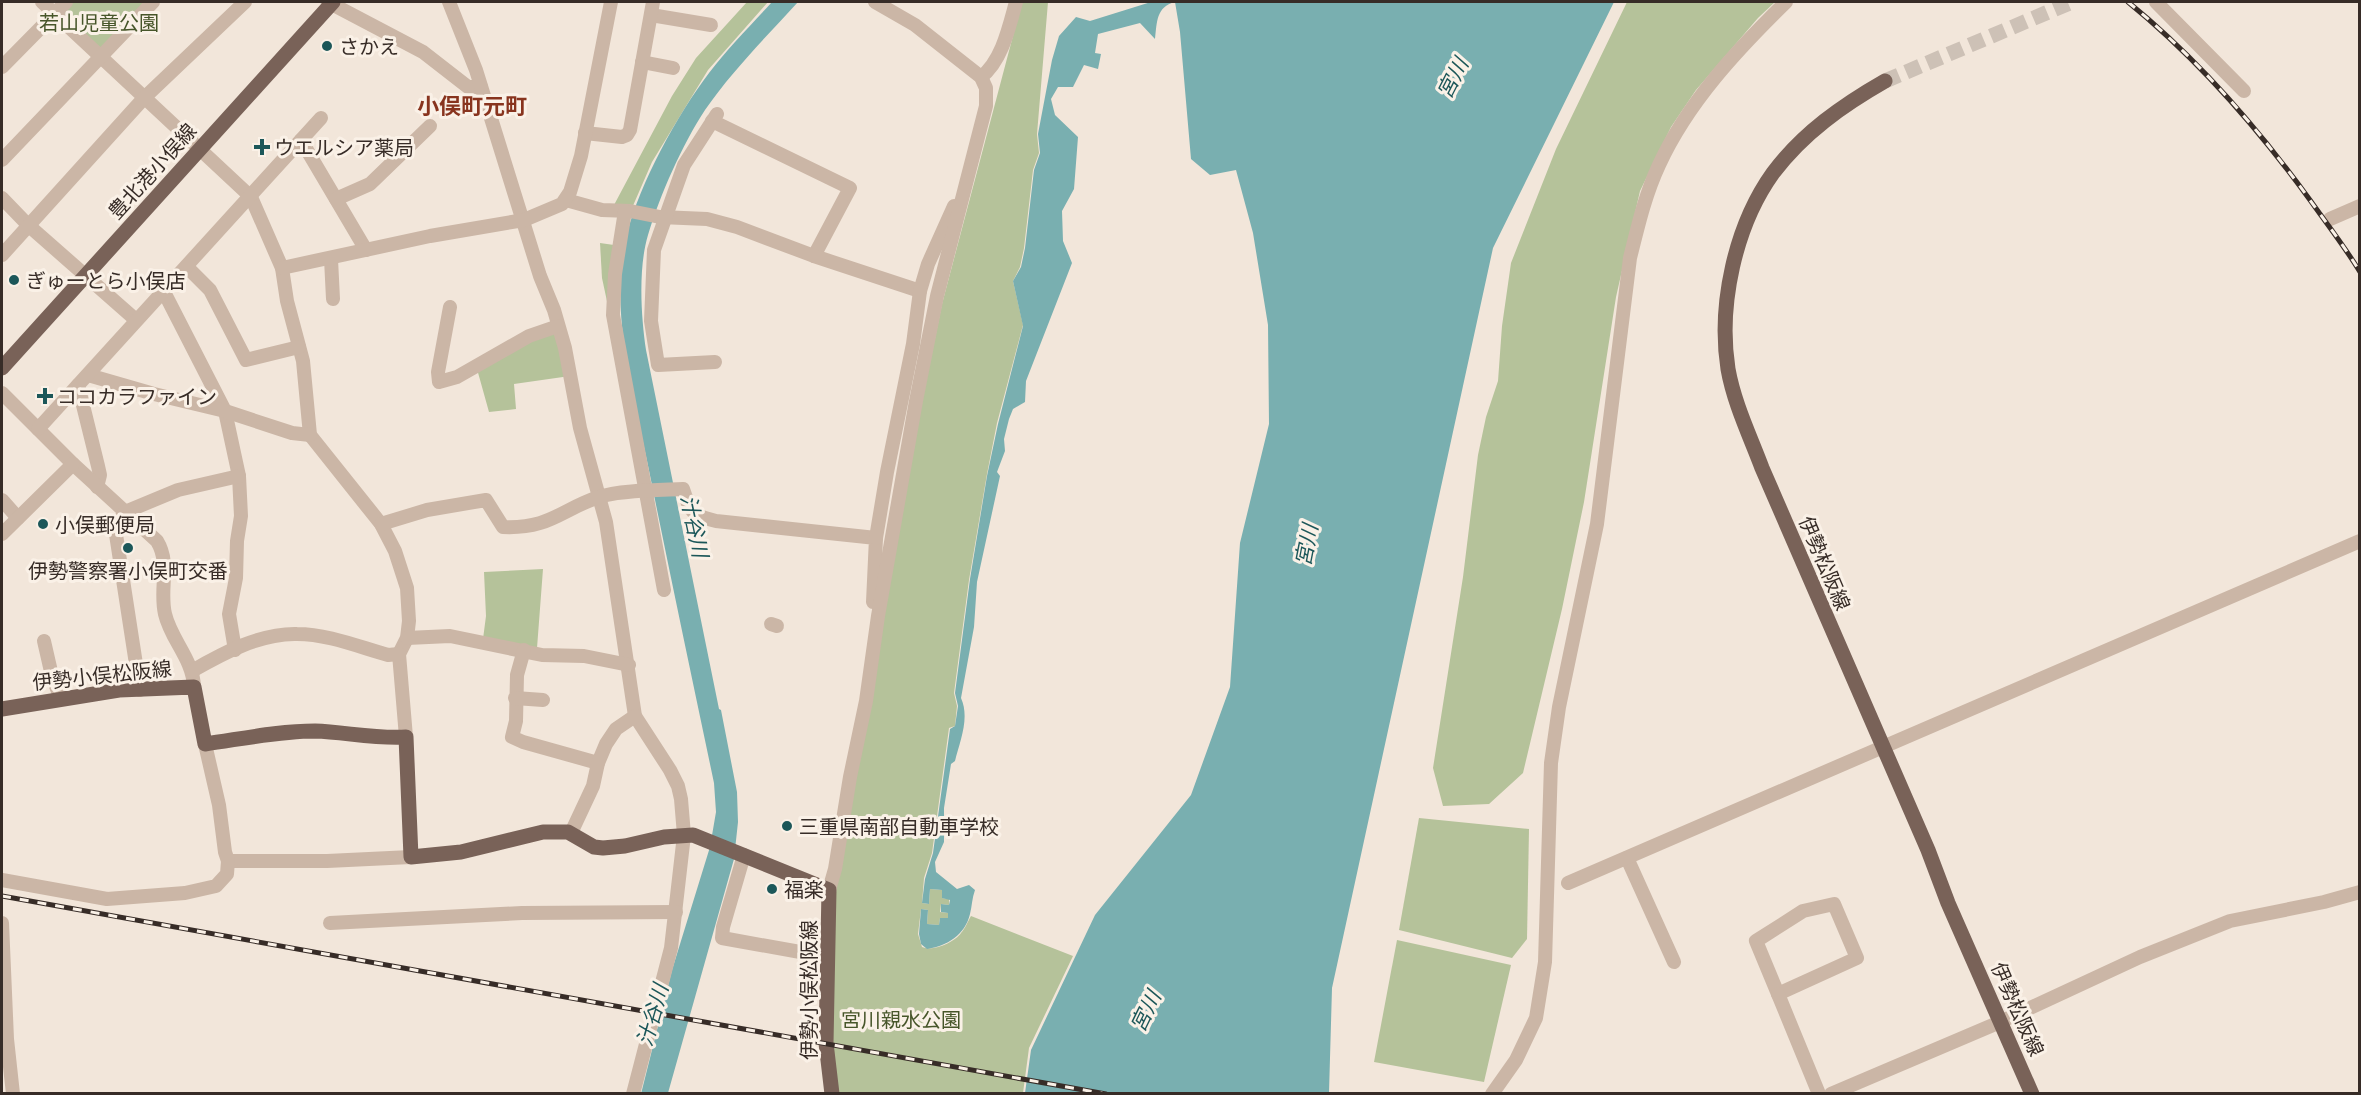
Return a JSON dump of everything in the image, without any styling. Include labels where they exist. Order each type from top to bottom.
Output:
[{"type":"main road","name":"豊北港小俣線","points":[[2,368],[331,2]]},
{"type":"main road","name":"伊勢松阪線","points":[[1885,81],[1852,100],[1821,122],[1773,174],[1744,229],[1728,284],[1726,317],[1728,370],[1738,405],[1762,468],[2032,1094]]},
{"type":"main road","name":"伊勢小俣松阪線","points":[[2,709],[119,690],[140,690],[193,679],[205,744]]},
{"type":"main road","points":[[205,744],[312,731],[359,734],[383,739],[406,737],[411,857],[461,852],[543,832],[561,831],[594,847],[603,848],[684,835],[704,838],[829,890]]},
{"type":"main road","name":"伊勢小俣松阪線","points":[[829,890],[826,1043],[832,1094]]},
{"type":"street","points":[[42,2],[251,197],[282,268],[287,301],[303,361],[310,435],[381,524],[395,551],[409,595],[407,638],[399,654],[406,737]]},
{"type":"street","points":[[2,67],[66,2]]},
{"type":"street","points":[[2,160],[153,2]]},
{"type":"street","points":[[2,255],[144,98],[245,2]]},
{"type":"street","points":[[331,2],[423,52],[468,87],[481,87]]},
{"type":"street","points":[[449,2],[481,87],[540,276],[558,326],[580,428],[606,522],[635,716],[678,786],[682,808],[684,835],[671,948],[633,1094]]},
{"type":"street","points":[[282,268],[524,220],[552,210],[566,200],[581,156],[611,2]]},
{"type":"street","points":[[829,890],[835,869],[850,777],[866,701],[878,616],[930,331],[986,105],[986,88],[981,77],[915,25],[874,2]]},
{"type":"street","points":[[981,77],[991,69],[1009,27],[1016,2]]},
{"type":"street","points":[[1492,1094],[1516,1060],[1536,1018],[1545,962],[1551,763],[1558,707],[1597,524],[1630,258],[1641,215],[1659,165],[1689,112],[1737,50],[1786,2]]},
{"type":"street","points":[[2157,2],[2244,91]]},
{"type":"street","points":[[585,133],[622,137],[630,130],[652,8],[711,25]]},
{"type":"street","points":[[642,62],[673,68]]},
{"type":"street","points":[[38,429],[321,118]]},
{"type":"street","points":[[715,362],[658,365],[651,321],[651,270],[662,217],[684,165],[714,118],[850,188],[814,256]]},
{"type":"street","points":[[336,199],[370,184],[430,126]]},
{"type":"street","points":[[301,140],[366,250]]},
{"type":"street","points":[[878,616],[873,602],[876,538],[921,291],[928,264],[957,200],[964,192]]},
{"type":"street","points":[[2,198],[28,225],[136,320]]},
{"type":"street","points":[[566,200],[602,210],[627,211],[662,217],[707,219],[737,227],[814,256],[921,291]]},
{"type":"street","points":[[2330,219],[2360,206]]},
{"type":"street","points":[[627,211],[615,274],[613,315],[664,590]]},
{"type":"street","points":[[331,259],[333,299]]},
{"type":"street","points":[[187,267],[210,290],[246,360],[299,347]]},
{"type":"street","points":[[164,292],[225,411],[239,477],[241,516],[237,541],[236,578],[229,614],[235,650]]},
{"type":"street","points":[[450,307],[438,372],[439,382],[457,377],[529,336],[558,326]]},
{"type":"street","points":[[88,375],[225,411],[292,433],[310,435]]},
{"type":"street","points":[[78,385],[100,475],[97,487]]},
{"type":"street","points":[[2,393],[97,487],[145,529],[162,548],[165,566],[163,592],[165,615],[193,679],[235,650],[266,637],[300,633],[324,637],[388,655],[399,654]]},
{"type":"street","points":[[2,534],[73,464]]},
{"type":"street","points":[[140,690],[115,528],[125,512],[178,490],[239,477]]},
{"type":"street","points":[[381,524],[427,510],[486,500],[503,527],[524,528],[543,524],[600,496],[683,489],[688,505],[696,516],[717,521],[876,538]]},
{"type":"street","points":[[2,500],[18,518]]},
{"type":"street","points":[[1568,883],[2360,541]]},
{"type":"street","points":[[407,638],[450,636],[542,655],[584,656],[628,665]]},
{"type":"street","points":[[44,641],[52,676],[61,699]]},
{"type":"street","points":[[524,650],[517,675],[516,721],[512,736],[523,742],[598,763]]},
{"type":"street","points":[[515,698],[543,700]]},
{"type":"street","points":[[571,834],[593,786],[598,763],[606,744],[616,729],[635,716]]},
{"type":"street","points":[[2,880],[98,898],[121,899],[209,889],[216,886],[227,874],[228,861],[219,805],[205,744]]},
{"type":"street","points":[[743,854],[722,938],[828,957]]},
{"type":"street","points":[[228,861],[327,861],[411,857]]},
{"type":"street","points":[[1627,858],[1674,962]]},
{"type":"street","points":[[1831,1094],[2001,1022],[2140,957],[2230,921],[2324,902],[2360,892]]},
{"type":"street","points":[[1778,994],[1857,958],[1834,904],[1803,911],[1756,941],[1819,1094]]},
{"type":"street","points":[[330,923],[522,913],[676,912]]},
{"type":"street","points":[[2,923],[4,1039],[13,1094]]},
{"type":"green space","name":"若山児童公園","points":[[73,2],[148,2],[102,48],[98,49],[63,12]]},
{"type":"green space","points":[[747,2],[768,2],[708,70],[652,162],[632,208],[614,205],[672,96],[696,58]]},
{"type":"green space","name":"宮川親水公園","points":[[1022,2],[1048,2],[1037,134],[1039,153],[1033,170],[1024,248],[1020,267],[1013,281],[1023,325],[997,423],[987,474],[969,580],[954,693],[957,706],[955,726],[949,728],[932,853],[924,878],[922,903],[929,904],[930,889],[942,890],[942,898],[949,899],[949,905],[941,904],[940,912],[948,913],[948,919],[940,918],[939,925],[927,924],[928,910],[921,909],[918,934],[922,947],[932,948],[943,945],[958,936],[971,916],[1073,956],[1029,1048],[1023,1093],[833,1094],[828,957],[839,868],[878,616],[942,304]]},
{"type":"green space","points":[[1627,2],[1775,2],[1758,18],[1696,90],[1671,127],[1640,191],[1616,297],[1584,502],[1562,609],[1523,773],[1489,804],[1443,806],[1433,768],[1463,577],[1478,455],[1486,417],[1498,381],[1502,326],[1511,263],[1556,149]]},
{"type":"green space","points":[[600,243],[614,245],[608,306],[602,278]]},
{"type":"green space","points":[[558,326],[570,376],[514,384],[516,409],[489,412],[477,369]]},
{"type":"green space","points":[[543,569],[537,648],[483,639],[486,616],[484,572]]},
{"type":"green space","points":[[1419,818],[1529,829],[1527,939],[1512,958],[1399,930]]},
{"type":"green space","points":[[1397,940],[1511,965],[1484,1082],[1374,1062]]},
{"type":"water","points":[[772,2],[798,2],[726,82],[696,124],[672,171],[659,204],[648,235],[643,262],[642,308],[646,350],[737,792],[738,822],[734,859],[668,1093],[641,1094],[672,970],[710,847],[716,812],[714,783],[626,360],[620,296],[622,265],[633,214],[650,172],[672,129],[709,73]]},
{"type":"water","points":[[1151,2],[1175,2],[1161,11],[1157,21],[1155,39],[1140,23],[1098,34],[1095,53],[1101,54],[1098,69],[1084,65],[1073,87],[1058,87],[1051,99],[1055,115],[1078,137],[1074,189],[1062,211],[1063,241],[1072,263],[1026,381],[1025,402],[1013,409],[1009,419],[1004,439],[1005,451],[997,472],[1000,476],[977,582],[974,627],[961,698],[965,713],[963,730],[955,761],[951,764],[944,808],[944,842],[935,862],[936,872],[957,889],[969,885],[975,890],[971,911],[968,921],[959,934],[948,942],[927,949],[921,944],[919,934],[921,909],[928,910],[927,924],[939,925],[940,918],[948,918],[948,913],[941,912],[941,904],[949,905],[950,900],[942,898],[942,890],[930,889],[929,904],[922,903],[925,879],[933,853],[950,729],[955,726],[958,706],[955,693],[987,476],[1023,326],[1013,281],[1021,267],[1025,248],[1034,170],[1040,153],[1038,134],[1052,60],[1059,36],[1076,17],[1090,21]]},
{"type":"water","name":"宮川","points":[[1175,2],[1614,2],[1493,248],[1332,988],[1329,1093],[1025,1093],[1031,1050],[1095,915],[1191,795],[1230,687],[1240,543],[1269,424],[1268,325],[1253,233],[1236,170],[1210,175],[1191,159],[1180,32]]},
{"type":"tunnel","points":[[1885,81],[2072,2]]},
{"type":"railway","points":[[2128,2],[2179,47],[2248,120],[2310,200],[2360,272]]},
{"type":"railway","points":[[2,896],[1106,1094]]},
{"type":"place","name":"さかえ","points":[[327,46]]},
{"type":"place","name":"ウエルシア薬局","points":[[262,147]]},
{"type":"place","name":"ぎゅーとら小俣店","points":[[14,280]]},
{"type":"place","name":"ココカラファイン","points":[[45,396]]},
{"type":"place","name":"小俣郵便局","points":[[43,524]]},
{"type":"place","name":"伊勢警察署小俣町交番","points":[[128,548]]},
{"type":"place","name":"三重県南部自動車学校","points":[[787,826]]},
{"type":"place","name":"福楽","points":[[772,889]]},
{"type":"district","name":"小俣町元町","points":[[472,105]]},
{"type":"water label","name":"汁谷川","points":[[695,526]]},
{"type":"water label","name":"汁谷川","points":[[652,1015]]}]
